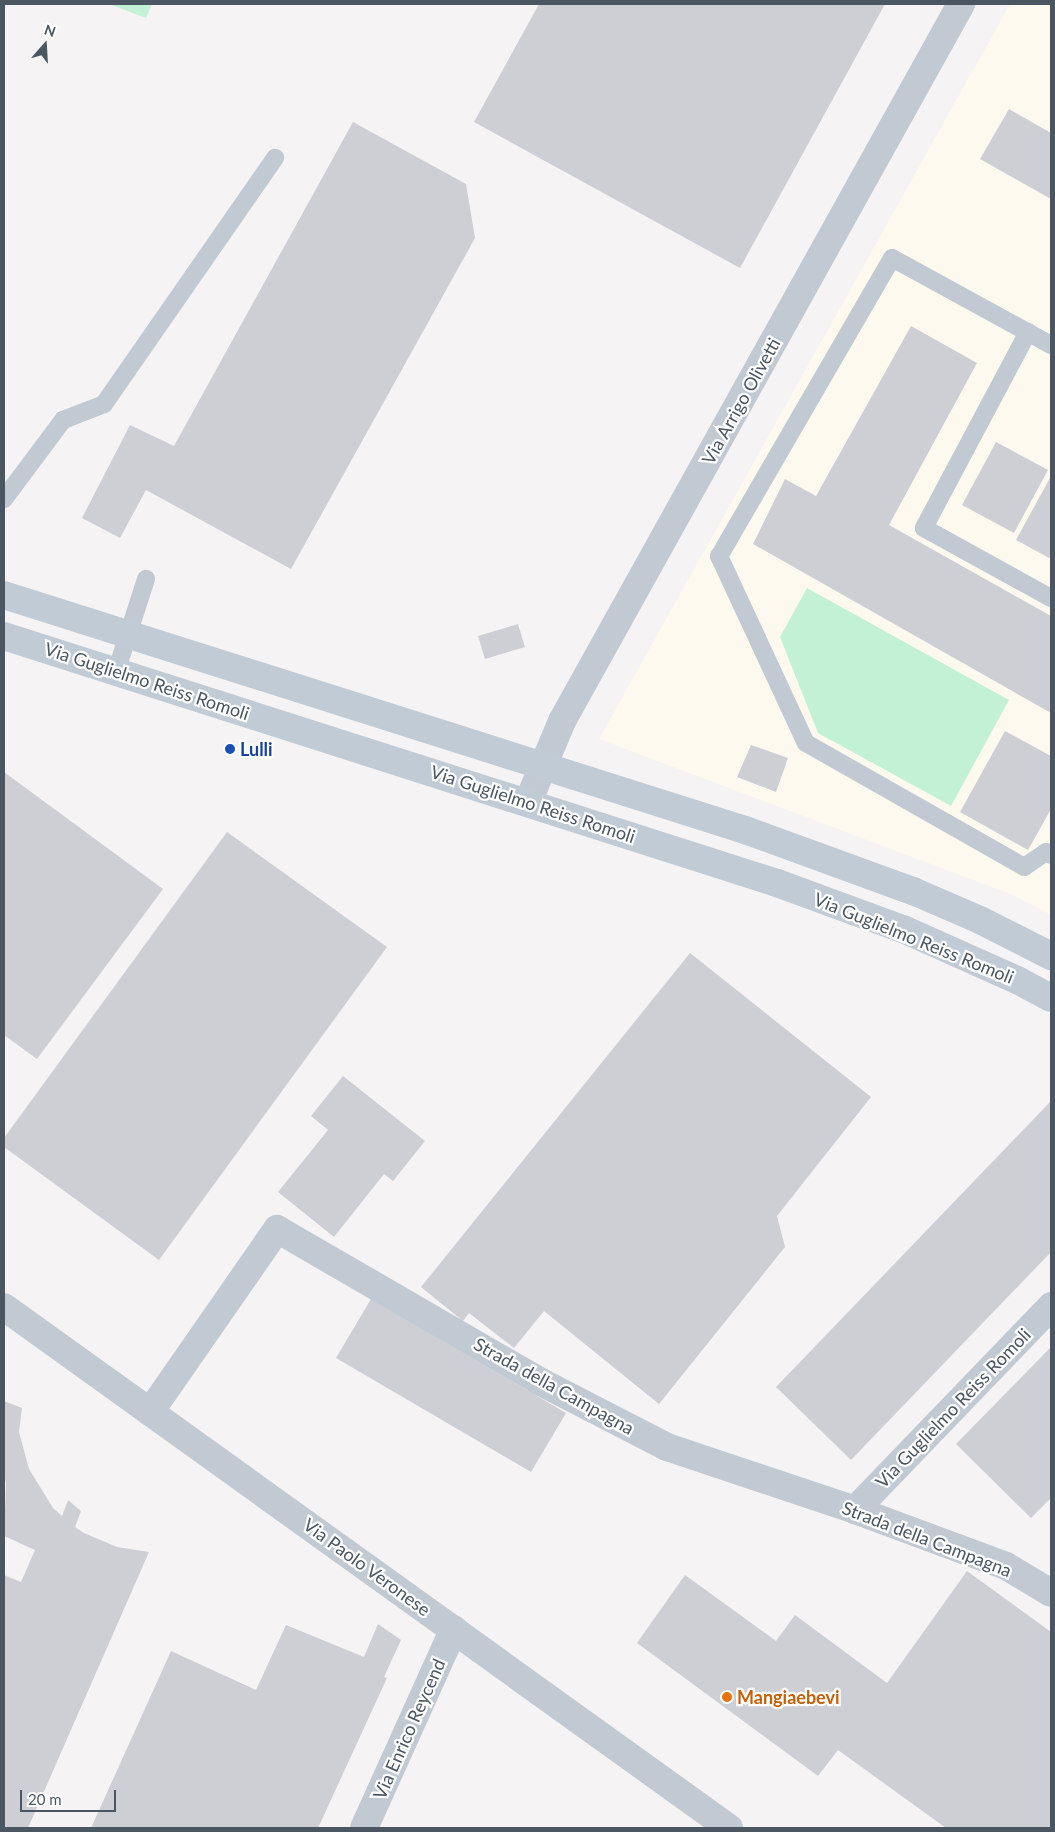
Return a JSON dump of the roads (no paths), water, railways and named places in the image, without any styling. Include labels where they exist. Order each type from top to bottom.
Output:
[{"type":"main road","name":"Via Guglielmo Reiss Romoli","points":[[4,595],[542,764],[745,830],[913,891],[980,920],[1051,956]]},
{"type":"main road","name":"Via Guglielmo Reiss Romoli","points":[[4,636],[777,883],[903,929],[1020,981],[1051,998]]},
{"type":"street","name":"Via Arrigo Olivetti","points":[[528,802],[542,764],[567,713],[961,4]]},
{"type":"street","name":"Strada della Campagna","points":[[150,1412],[277,1229],[539,1381],[667,1447],[855,1510],[1006,1566],[1051,1593]]},
{"type":"street","name":"Via Guglielmo Reiss Romoli","points":[[855,1510],[1051,1306]]},
{"type":"street","name":"Via Paolo Veronese","points":[[4,1307],[729,1828]]},
{"type":"street","name":"Via Enrico Reycend","points":[[364,1828],[454,1629]]},
{"type":"lane","points":[[4,499],[63,420],[104,404],[275,158]]},
{"type":"lane","points":[[1050,850],[1024,867],[806,742],[719,556],[892,258],[1051,345]]},
{"type":"lane","points":[[1028,332],[924,528],[1051,598]]},
{"type":"lane","points":[[116,672],[146,579]]},
{"type":"place","name":"Lulli","points":[[230,749]]},
{"type":"place","name":"Mangiaebevi","points":[[727,1697]]}]
